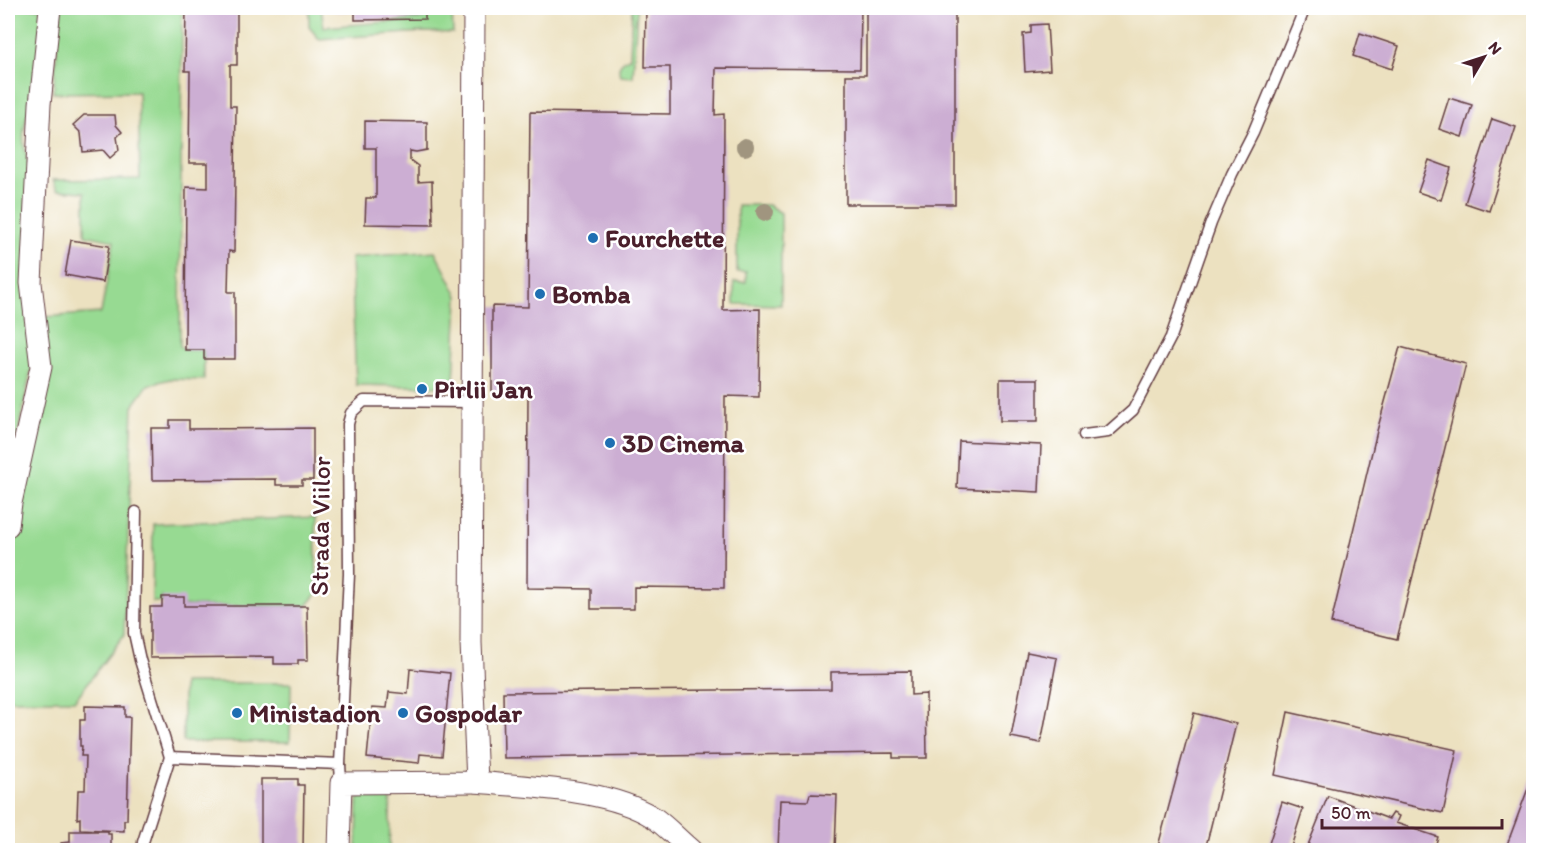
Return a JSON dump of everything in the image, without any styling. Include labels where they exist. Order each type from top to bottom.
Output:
[{"type":"street","points":[[8,526],[9,503],[41,367],[31,283],[40,104],[51,8]]},
{"type":"street","points":[[474,8],[471,644],[477,782]]},
{"type":"street","points":[[340,774],[477,782],[578,793],[616,800],[653,818],[691,850]]},
{"type":"street","name":"Strada Viilor","points":[[339,850],[340,774]]},
{"type":"lane","points":[[1084,435],[1108,432],[1133,410],[1171,337],[1211,223],[1253,133],[1305,8]]},
{"type":"lane","name":"Strada Viilor","points":[[340,774],[349,574],[348,424],[351,413],[364,401],[471,402]]},
{"type":"lane","points":[[136,512],[134,633],[170,757],[142,850]]},
{"type":"lane","points":[[170,757],[340,774]]},
{"type":"green space","points":[[8,8],[45,8],[39,73],[24,130],[28,160],[33,360],[8,480]]},
{"type":"green space","points":[[61,8],[182,8],[180,346],[185,350],[204,350],[204,380],[170,379],[148,385],[133,406],[124,635],[75,700],[8,700],[8,591],[44,317],[101,313],[114,241],[85,235],[85,192],[57,190],[53,180],[140,179],[138,92],[53,93]]},
{"type":"green space","points":[[309,8],[321,8],[324,27],[424,19],[425,8],[452,8],[453,33],[424,32],[319,39],[309,27]]},
{"type":"green space","points":[[632,8],[637,8],[633,77],[620,76],[620,64],[630,57]]},
{"type":"green space","points":[[737,205],[768,205],[781,213],[781,305],[734,304],[734,282],[746,282],[746,272],[737,272]]},
{"type":"green space","points":[[435,251],[458,296],[454,382],[446,387],[356,385],[351,258]]},
{"type":"green space","points":[[315,517],[317,594],[307,606],[184,606],[162,597],[162,602],[152,602],[153,524]]},
{"type":"green space","name":"Ministadion","points":[[183,683],[291,683],[290,742],[183,742]]},
{"type":"green space","points":[[367,788],[391,789],[389,850],[357,850],[358,800]]},
{"type":"building","points":[[186,8],[237,8],[237,65],[230,65],[230,106],[236,106],[234,252],[229,251],[228,292],[235,292],[235,359],[204,359],[204,350],[185,350],[186,187],[208,188],[208,163],[189,163],[190,71],[185,71]]},
{"type":"building","points":[[335,8],[425,8],[425,19],[355,20],[355,11],[335,12]]},
{"type":"building","points":[[646,8],[861,8],[860,69],[716,68],[715,115],[724,114],[723,310],[760,309],[759,397],[725,396],[724,588],[634,587],[634,609],[591,609],[591,589],[527,588],[528,394],[492,395],[492,306],[528,307],[530,112],[670,114],[670,67],[645,67]]},
{"type":"building","points":[[866,8],[955,8],[955,204],[846,204],[846,75],[866,75]]},
{"type":"building","points":[[1421,8],[1447,8],[1447,12],[1421,13]]},
{"type":"building","points":[[1047,24],[1050,70],[1025,72],[1023,34],[1031,33],[1031,25]]},
{"type":"building","points":[[1360,33],[1399,46],[1392,69],[1353,56]]},
{"type":"building","points":[[1449,98],[1472,105],[1462,137],[1439,129]]},
{"type":"building","points":[[84,115],[115,115],[116,125],[122,132],[117,137],[119,150],[110,158],[103,150],[83,152],[81,133],[73,125]]},
{"type":"building","points":[[1492,119],[1516,127],[1489,211],[1465,203]]},
{"type":"building","points":[[365,121],[427,122],[427,150],[410,151],[410,160],[418,166],[418,182],[432,181],[433,225],[365,224],[366,198],[376,198],[376,148],[365,148]]},
{"type":"building","points":[[1429,160],[1451,168],[1441,200],[1418,192]]},
{"type":"building","points":[[71,240],[109,246],[103,282],[65,275]]},
{"type":"building","points":[[1400,347],[1466,364],[1397,639],[1331,623],[1377,431]]},
{"type":"building","points":[[1000,379],[1038,379],[1038,421],[1000,421]]},
{"type":"building","points":[[170,420],[189,420],[189,429],[313,428],[313,480],[302,480],[302,485],[276,485],[276,479],[152,480],[151,428],[170,428]]},
{"type":"building","points":[[959,441],[1041,445],[1039,492],[957,488]]},
{"type":"building","points":[[162,597],[184,597],[184,606],[307,606],[308,660],[298,660],[298,664],[274,664],[274,657],[150,658],[150,607],[162,607]]},
{"type":"building","points":[[1027,652],[1057,658],[1041,743],[1011,737]]},
{"type":"building","points":[[410,669],[450,673],[442,756],[420,754],[419,763],[367,758],[372,707],[387,708],[389,692],[408,694]]},
{"type":"building","points":[[911,671],[911,695],[926,694],[927,758],[893,758],[893,753],[504,758],[503,692],[831,689],[831,672]]},
{"type":"building","points":[[85,706],[125,707],[125,717],[130,717],[127,820],[124,820],[124,831],[80,829],[80,818],[77,819],[78,790],[85,790],[86,756],[81,756],[80,720],[85,720]]},
{"type":"building","points":[[1288,712],[1457,750],[1443,813],[1275,775]]},
{"type":"building","points":[[1194,713],[1236,724],[1205,850],[1157,850]]},
{"type":"building","points":[[1533,775],[1534,850],[1505,850]]},
{"type":"building","points":[[261,779],[298,779],[298,785],[304,785],[303,850],[261,850]]},
{"type":"building","points":[[810,794],[837,795],[835,850],[778,850],[780,800],[808,801]]},
{"type":"building","points":[[1328,796],[1389,819],[1393,813],[1399,816],[1396,823],[1438,837],[1434,850],[1363,850],[1364,845],[1362,850],[1306,850]]},
{"type":"building","points":[[1282,802],[1303,809],[1290,850],[1267,850]]},
{"type":"building","points":[[70,831],[108,831],[108,834],[111,834],[111,850],[61,850],[61,843],[70,842]]},
{"type":"place","name":"Fourchette","points":[[593,238]]},
{"type":"place","name":"Bomba","points":[[540,294]]},
{"type":"place","name":"Pirlii Jan","points":[[422,389]]},
{"type":"place","name":"3D Cinema","points":[[610,443]]},
{"type":"place","name":"Ministadion","points":[[237,713]]},
{"type":"place","name":"Gospodar","points":[[403,713]]}]
